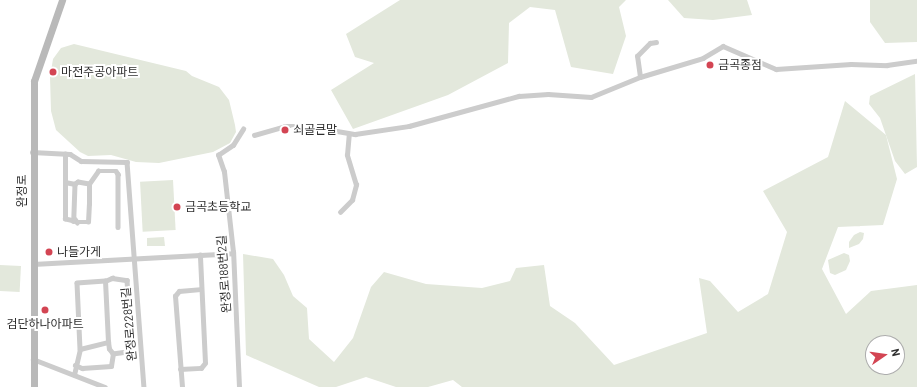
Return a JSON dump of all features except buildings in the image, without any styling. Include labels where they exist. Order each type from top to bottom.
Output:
[{"type":"main road","name":"완정로","points":[[34,387],[32,152],[34,80],[58,4],[62,0]]},
{"type":"street","points":[[640,77],[638,56],[650,43],[656,42]]},
{"type":"street","points":[[254,134],[285,126],[308,126],[348,134],[409,126],[519,96],[548,94],[577,98],[591,97],[640,77],[703,58],[723,46],[776,69],[851,64],[887,65],[917,61]]},
{"type":"street","name":"완정로188번2길","points":[[239,387],[233,253],[224,172],[218,155],[233,145],[243,129]]},
{"type":"street","points":[[340,212],[352,200],[356,185],[347,155],[348,134]]},
{"type":"street","points":[[32,152],[65,154],[65,220],[75,219],[77,222],[89,220],[89,184],[98,171],[116,171],[118,174],[118,227]]},
{"type":"street","name":"완정로228번길","points":[[65,154],[81,161],[127,162],[144,387]]},
{"type":"street","points":[[65,182],[89,184]]},
{"type":"street","points":[[75,184],[75,219]]},
{"type":"street","points":[[33,264],[233,253]]},
{"type":"street","points":[[180,370],[200,368],[205,363],[200,289],[200,255]]},
{"type":"street","points":[[74,375],[80,349],[77,283],[105,281],[112,278],[127,280],[131,346],[127,352],[114,354]]},
{"type":"street","points":[[76,365],[82,368],[111,366],[114,354],[108,342],[105,281]]},
{"type":"street","points":[[182,387],[175,296],[179,291],[200,289]]},
{"type":"street","points":[[80,349],[108,342]]},
{"type":"street","points":[[131,346],[140,344]]},
{"type":"street","points":[[33,359],[105,387]]},
{"type":"shaded area","points":[[400,0],[626,0],[619,7],[626,36],[613,74],[571,67],[555,10],[530,7],[509,23],[508,63],[448,95],[353,129],[331,90],[374,63],[355,57],[346,34]]},
{"type":"shaded area","points":[[668,0],[747,0],[752,15],[713,20],[684,18]]},
{"type":"shaded area","points":[[870,0],[917,0],[917,42],[885,43],[870,22]]},
{"type":"shaded area","points":[[74,44],[186,71],[192,76],[219,87],[229,100],[235,125],[236,132],[230,143],[213,152],[159,163],[136,162],[111,155],[88,156],[80,152],[56,130],[51,111],[50,77],[53,59],[61,48]]},
{"type":"shaded area","points":[[915,74],[917,167],[905,174],[895,161],[880,118],[869,104],[870,96]]},
{"type":"shaded area","points":[[845,101],[886,135],[897,179],[883,225],[838,227],[822,269],[846,314],[871,291],[917,285],[917,387],[462,387],[453,380],[428,387],[396,387],[366,377],[336,387],[319,387],[246,355],[243,254],[273,259],[284,275],[293,296],[307,308],[309,339],[334,362],[353,338],[371,287],[384,272],[426,284],[482,288],[510,281],[516,268],[544,265],[550,306],[575,323],[614,365],[707,333],[699,278],[710,281],[738,312],[768,294],[787,232],[763,191],[828,157]]},
{"type":"shaded area","points":[[173,180],[176,230],[143,232],[140,182]]},
{"type":"shaded area","points":[[860,232],[864,233],[863,239],[859,244],[849,248],[849,242],[854,235]]},
{"type":"shaded area","points":[[164,237],[165,246],[147,246],[147,238]]},
{"type":"shaded area","points":[[844,253],[849,255],[850,261],[846,270],[835,275],[830,273],[828,260]]},
{"type":"shaded area","points":[[0,265],[21,266],[20,292],[0,291]]},
{"type":"place","name":"금곡종점","points":[[710,65]]},
{"type":"place","name":"마전주공아파트","points":[[53,72]]},
{"type":"place","name":"쇠골큰말","points":[[285,130]]},
{"type":"place","name":"금곡초등학교","points":[[177,207]]},
{"type":"place","name":"나들가게","points":[[49,252]]},
{"type":"place","name":"검단하나아파트","points":[[45,310]]}]
